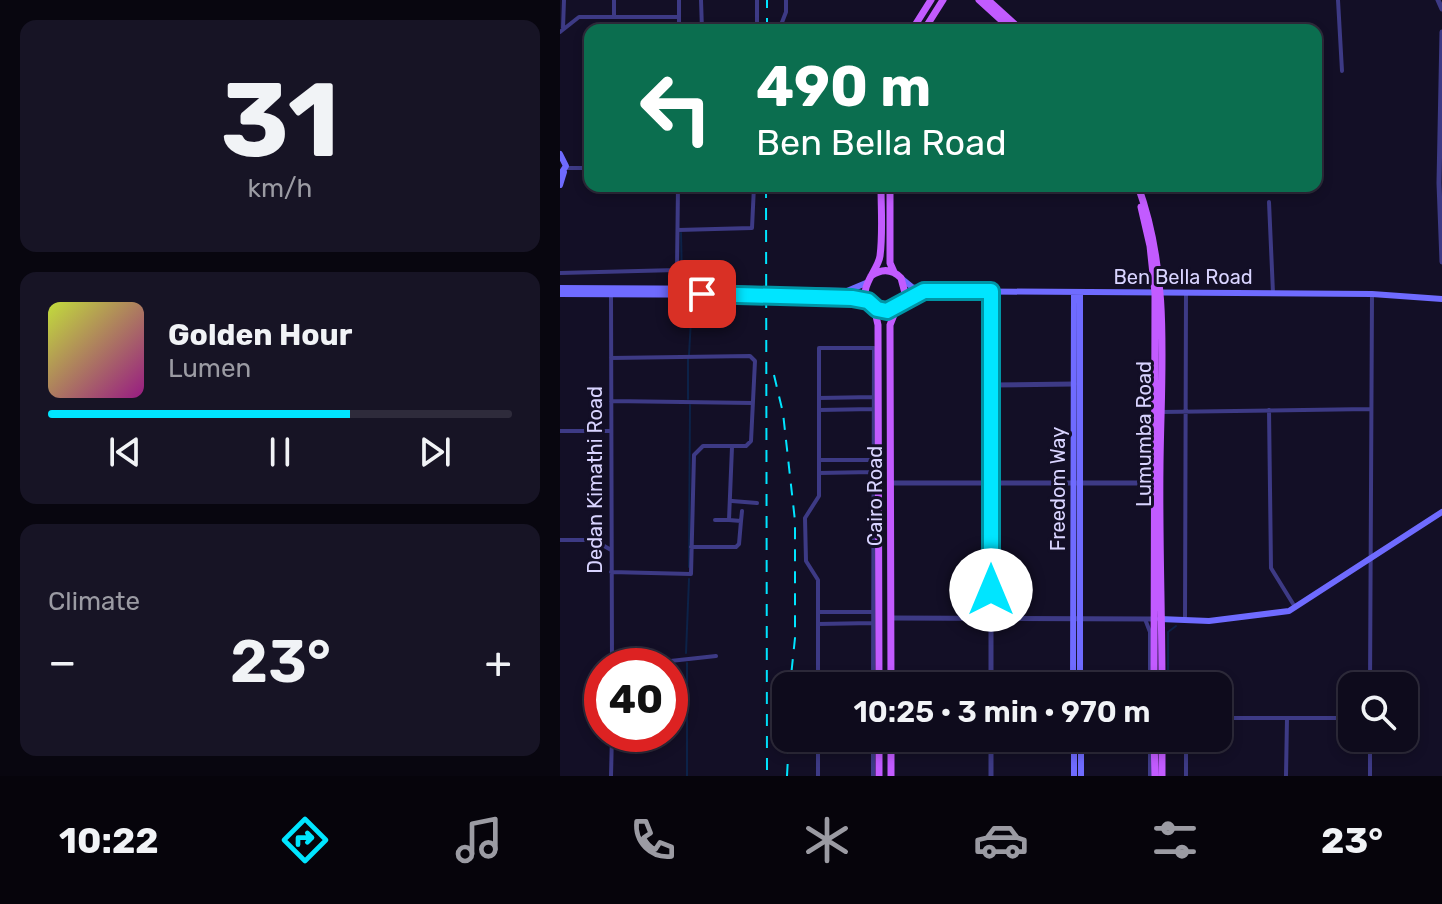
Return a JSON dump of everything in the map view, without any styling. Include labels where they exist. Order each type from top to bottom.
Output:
[{"type":"main road","points":[[916,24],[931,0]]},
{"type":"main road","points":[[928,24],[943,0]]},
{"type":"main road","points":[[979,0],[1005,24]]},
{"type":"main road","points":[[988,0],[1014,24]]},
{"type":"main road","points":[[560,154],[565,161],[560,185]]},
{"type":"main road","points":[[871,304],[868,280],[880,259],[881,192]]},
{"type":"main road","points":[[776,292],[852,298],[883,311],[899,305],[905,290],[890,263],[890,192]]},
{"type":"main road","name":"Lumumba Road","points":[[1138,192],[1156,245],[1158,293],[1160,412],[1152,672]]},
{"type":"main road","points":[[560,294],[847,291],[881,270],[897,275]]},
{"type":"main road","name":"Ben Bella Road","points":[[897,275],[912,287],[924,291],[1372,294],[1442,299]]},
{"type":"main road","points":[[560,288],[760,292]]},
{"type":"main road","name":"Ben Bella Road","points":[[899,305],[924,291]]},
{"type":"main road","name":"Freedom Way","points":[[1074,672],[1077,617],[1077,292]]},
{"type":"main road","name":"Lumumba Road","points":[[1158,293],[1154,619],[1160,672]]},
{"type":"main road","name":"Cairo Road","points":[[871,304],[878,325],[877,672]]},
{"type":"main road","name":"Cairo Road","points":[[891,672],[890,325],[899,305]]},
{"type":"main road","points":[[876,395],[884,397],[890,394]]},
{"type":"main road","points":[[876,407],[884,402],[890,405]]},
{"type":"main road","points":[[1154,619],[1209,621],[1286,612],[1442,512]]},
{"type":"main road","points":[[879,540],[884,543],[891,540]]},
{"type":"main road","points":[[879,551],[884,548],[891,551]]},
{"type":"main road","name":"Freedom Way","points":[[1077,617],[1079,672]]},
{"type":"main road","points":[[879,664],[886,667],[891,664]]},
{"type":"main road","points":[[876,752],[879,776]]},
{"type":"main road","points":[[891,752],[891,776]]},
{"type":"main road","points":[[1074,752],[1074,776]]},
{"type":"main road","points":[[1081,752],[1081,776]]},
{"type":"main road","points":[[1152,752],[1152,776]]},
{"type":"main road","points":[[1162,752],[1162,776]]},
{"type":"street","points":[[562,30],[564,0]]},
{"type":"street","points":[[614,0],[614,17]]},
{"type":"street","points":[[679,0],[679,24]]},
{"type":"street","points":[[701,0],[702,24]]},
{"type":"street","points":[[757,0],[757,24]]},
{"type":"street","points":[[781,24],[786,0]]},
{"type":"street","points":[[1338,0],[1342,71]]},
{"type":"street","points":[[1438,0],[1442,9]]},
{"type":"street","points":[[562,30],[579,17],[679,17]]},
{"type":"street","points":[[1442,32],[1442,262]]},
{"type":"street","points":[[563,172],[584,169]]},
{"type":"street","points":[[560,273],[673,272],[678,266],[678,192]]},
{"type":"street","points":[[678,230],[752,228],[754,192]]},
{"type":"street","points":[[1269,202],[1273,293]]},
{"type":"street","points":[[991,291],[991,672]]},
{"type":"street","points":[[1185,620],[1186,292]]},
{"type":"street","name":"Dedan Kimathi Road","points":[[611,294],[612,648]]},
{"type":"street","points":[[1370,672],[1372,294]]},
{"type":"street","points":[[876,378],[874,348],[878,340]]},
{"type":"street","points":[[818,672],[818,580],[806,561],[805,518],[819,496],[819,348],[874,348]]},
{"type":"street","points":[[611,358],[750,356],[755,361],[751,441],[746,446],[703,446],[694,455],[691,574],[611,572]]},
{"type":"street","points":[[991,385],[1078,384]]},
{"type":"street","points":[[819,398],[876,395]]},
{"type":"street","points":[[826,398],[823,404],[826,410]]},
{"type":"street","points":[[611,401],[753,403]]},
{"type":"street","points":[[819,410],[876,407]]},
{"type":"street","points":[[1160,412],[1370,409]]},
{"type":"street","points":[[1269,410],[1271,568],[1295,607]]},
{"type":"street","points":[[560,431],[611,431]]},
{"type":"street","points":[[876,444],[873,472],[876,672]]},
{"type":"street","points":[[729,520],[732,446]]},
{"type":"street","points":[[819,460],[874,460]]},
{"type":"street","points":[[827,473],[824,467],[828,460]]},
{"type":"street","points":[[819,473],[873,472]]},
{"type":"street","points":[[891,483],[1154,483]]},
{"type":"street","points":[[731,500],[757,503]]},
{"type":"street","points":[[691,547],[736,547],[739,544],[742,511]]},
{"type":"street","points":[[715,520],[741,521]]},
{"type":"street","points":[[560,540],[611,540]]},
{"type":"street","points":[[594,540],[611,550]]},
{"type":"street","points":[[818,612],[873,612]]},
{"type":"street","points":[[827,612],[824,618],[827,624]]},
{"type":"street","points":[[891,618],[1154,619]]},
{"type":"street","points":[[818,624],[873,623]]},
{"type":"street","points":[[688,659],[716,656]]},
{"type":"street","points":[[1232,718],[1338,718]]},
{"type":"street","points":[[1286,776],[1287,718]]},
{"type":"street","points":[[611,776],[612,752]]},
{"type":"street","points":[[818,752],[818,776]]},
{"type":"street","points":[[991,752],[991,776]]},
{"type":"street","points":[[1186,752],[1186,776]]},
{"type":"street","points":[[1370,752],[1370,776]]},
{"type":"street","points":[[873,776],[876,758]]},
{"type":"waterway","points":[[681,233],[682,284]]},
{"type":"waterway","points":[[685,298],[692,301],[689,355]]},
{"type":"waterway","points":[[688,359],[688,399]]},
{"type":"waterway","points":[[689,567],[690,405]]},
{"type":"waterway","points":[[686,648],[689,579]]},
{"type":"waterway","points":[[1168,672],[1168,632],[1176,626]]},
{"type":"waterway","points":[[687,752],[687,776]]},
{"type":"railway","points":[[767,0],[767,24]]},
{"type":"railway","points":[[766,192],[767,776]]},
{"type":"railway","points":[[774,375],[783,413],[795,521],[795,638],[791,672]]},
{"type":"railway","points":[[787,776],[788,752]]},
{"type":"route","points":[[702,294],[852,298],[868,301],[877,309],[887,311],[924,291],[991,291],[991,590]]}]
